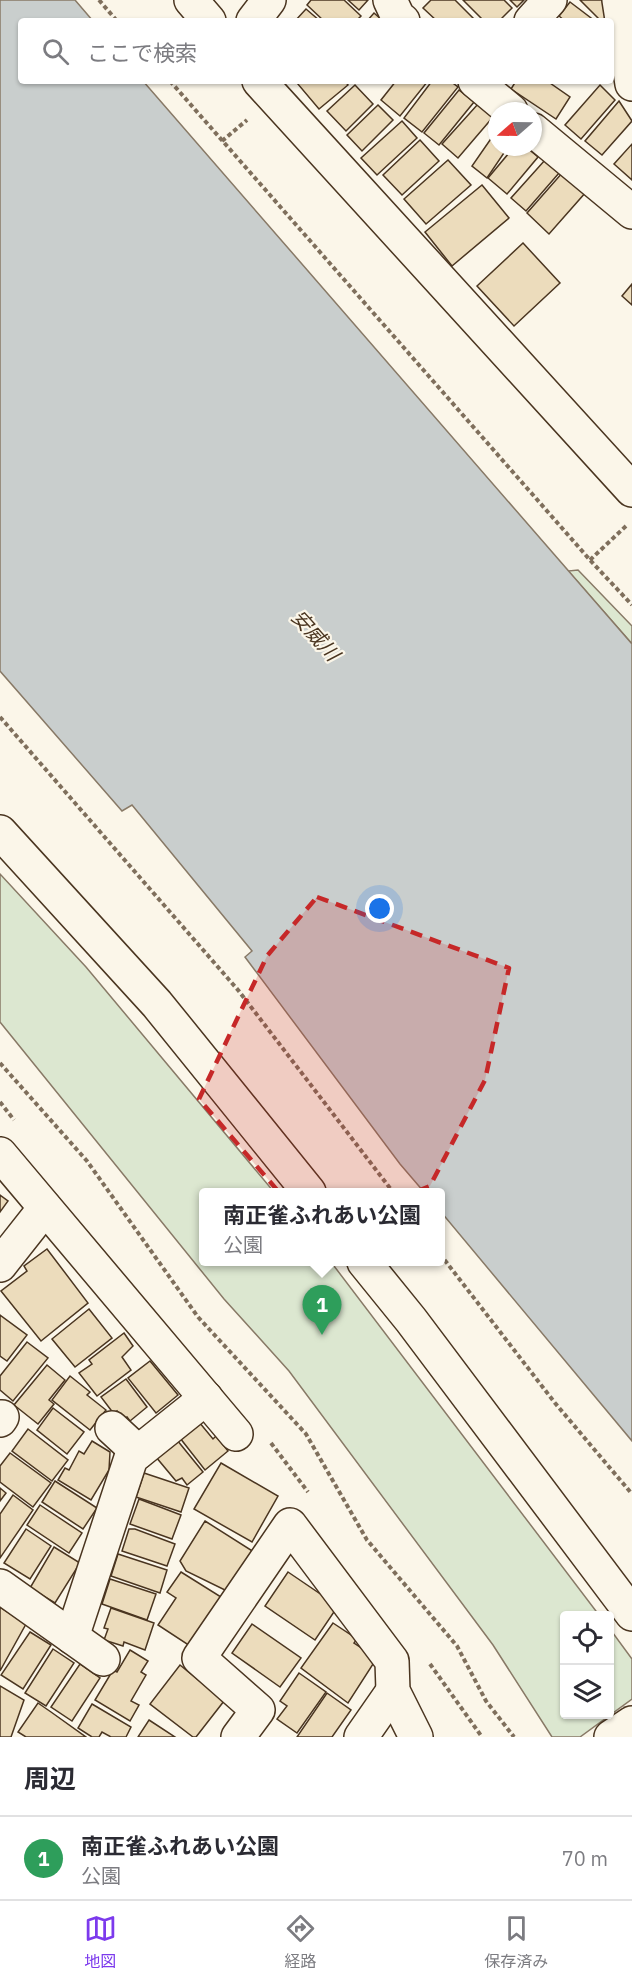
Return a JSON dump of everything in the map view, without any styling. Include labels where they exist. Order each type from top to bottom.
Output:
[{"type":"street","points":[[191,0],[206,18]]},
{"type":"street","points":[[255,18],[269,0]]},
{"type":"street","points":[[390,0],[399,18]]},
{"type":"street","points":[[534,18],[550,0]]},
{"type":"street","points":[[619,0],[632,84]]},
{"type":"street","points":[[262,84],[632,490]]},
{"type":"street","points":[[478,84],[500,102]]},
{"type":"street","points":[[542,137],[632,212]]},
{"type":"street","points":[[0,832],[157,1004],[306,1188]]},
{"type":"street","points":[[0,1154],[236,1434]]},
{"type":"street","points":[[0,1265],[45,1208]]},
{"type":"street","points":[[367,1266],[411,1320],[632,1614]]},
{"type":"street","points":[[72,1637],[130,1458],[206,1398]]},
{"type":"street","points":[[112,1428],[138,1452]]},
{"type":"street","points":[[238,1737],[258,1710],[199,1658],[290,1525],[392,1661],[393,1691],[416,1737]]},
{"type":"street","points":[[0,1586],[103,1659]]},
{"type":"street","points":[[361,1737],[393,1691]]},
{"type":"street","points":[[610,1737],[632,1723]]},
{"type":"path","points":[[99,0],[114,18]]},
{"type":"path","points":[[173,84],[590,560],[632,604]]},
{"type":"path","points":[[590,560],[632,521]]},
{"type":"path","points":[[0,717],[238,990],[390,1188]]},
{"type":"path","points":[[0,1063],[87,1161],[198,1317],[306,1434],[367,1540],[457,1646],[486,1701],[514,1737]]},
{"type":"path","points":[[445,1259],[555,1403],[632,1494]]},
{"type":"highlighted area","points":[[317,897],[509,968],[485,1080],[430,1186],[314,1233],[199,1099],[267,956]]},
{"type":"green space","points":[[578,570],[632,626],[632,644],[568,571]]},
{"type":"green space","points":[[0,874],[86,967],[271,1188],[199,1188],[199,1266],[334,1266],[596,1611],[560,1611],[560,1719],[605,1719],[580,1737],[552,1737],[493,1645],[289,1371],[224,1299],[0,1022]]},
{"type":"green space","points":[[614,1634],[632,1659],[632,1699],[614,1712]]},
{"type":"water","name":"安威川","points":[[0,0],[75,0],[90,18],[18,18],[18,84],[146,84],[632,644],[632,1441],[445,1217],[445,1188],[421,1188],[400,1164],[245,957],[252,951],[132,805],[122,811],[0,671]]},
{"type":"building","points":[[311,0],[344,0],[361,16],[359,18],[321,18],[307,5]]},
{"type":"building","points":[[348,0],[368,0],[359,10]]},
{"type":"building","points":[[431,0],[455,0],[473,18],[434,18],[423,8]]},
{"type":"building","points":[[463,0],[504,0],[512,8],[502,18],[481,18]]},
{"type":"building","points":[[510,0],[524,0],[517,7]]},
{"type":"building","points":[[580,0],[605,0],[609,14],[604,18],[598,18]]},
{"type":"building","points":[[570,2],[591,18],[561,18],[559,16]]},
{"type":"building","points":[[306,9],[316,18],[298,18]]},
{"type":"building","points":[[374,13],[380,18],[370,18]]},
{"type":"building","points":[[298,84],[347,84],[348,85],[319,109]]},
{"type":"building","points":[[394,84],[426,84],[400,116],[381,100]]},
{"type":"building","points":[[430,84],[454,84],[458,87],[422,132],[404,118]]},
{"type":"building","points":[[514,84],[551,84],[570,97],[556,119],[542,110],[542,102],[530,102],[511,89]]},
{"type":"building","points":[[355,85],[373,104],[346,131],[327,111]]},
{"type":"building","points":[[600,85],[615,100],[581,139],[565,125]]},
{"type":"building","points":[[459,90],[474,102],[439,145],[424,133]]},
{"type":"building","points":[[619,101],[632,121],[602,155],[585,141]]},
{"type":"building","points":[[478,104],[488,113],[488,123],[458,158],[442,144]]},
{"type":"building","points":[[378,105],[393,120],[362,151],[347,135]]},
{"type":"building","points":[[402,121],[417,138],[377,175],[361,158]]},
{"type":"building","points":[[420,140],[439,161],[402,195],[383,175]]},
{"type":"building","points":[[488,143],[488,156],[502,156],[487,178],[472,166]]},
{"type":"building","points":[[632,144],[632,180],[614,164]]},
{"type":"building","points":[[506,156],[538,157],[507,194],[488,178]]},
{"type":"building","points":[[448,160],[471,185],[426,224],[404,199]]},
{"type":"building","points":[[545,160],[559,173],[526,211],[511,198]]},
{"type":"building","points":[[563,172],[586,192],[549,234],[527,213]]},
{"type":"building","points":[[482,185],[509,218],[452,266],[425,232]]},
{"type":"building","points":[[523,243],[560,283],[514,326],[477,286]]},
{"type":"building","points":[[632,284],[632,305],[622,296]]},
{"type":"building","points":[[0,1195],[8,1201],[0,1212]]},
{"type":"building","points":[[47,1249],[88,1303],[41,1341],[1,1291],[27,1271],[24,1266]]},
{"type":"building","points":[[89,1309],[112,1338],[75,1367],[52,1339]]},
{"type":"building","points":[[0,1315],[27,1335],[7,1361],[0,1356]]},
{"type":"building","points":[[124,1333],[133,1346],[122,1357],[131,1370],[97,1396],[79,1373],[92,1364],[89,1360]]},
{"type":"building","points":[[27,1342],[48,1358],[13,1401],[0,1390],[0,1376]]},
{"type":"building","points":[[150,1361],[178,1395],[156,1413],[128,1378]]},
{"type":"building","points":[[47,1365],[65,1380],[49,1400],[54,1404],[38,1424],[14,1405]]},
{"type":"building","points":[[70,1376],[90,1392],[87,1395],[106,1410],[90,1430],[52,1400]]},
{"type":"building","points":[[126,1379],[147,1407],[130,1421],[127,1417],[123,1419],[117,1411],[114,1414],[101,1397]]},
{"type":"building","points":[[53,1408],[84,1432],[67,1454],[37,1430]]},
{"type":"building","points":[[199,1422],[213,1439],[216,1436],[228,1451],[205,1470],[180,1438]]},
{"type":"building","points":[[28,1429],[68,1460],[52,1481],[12,1451]]},
{"type":"building","points":[[177,1440],[203,1472],[187,1485],[182,1478],[176,1481],[156,1457]]},
{"type":"building","points":[[92,1441],[110,1452],[109,1470],[91,1500],[58,1480],[65,1468],[69,1470],[79,1451],[84,1454]]},
{"type":"building","points":[[10,1453],[51,1483],[33,1507],[0,1482],[0,1466]]},
{"type":"building","points":[[221,1463],[278,1496],[252,1542],[194,1509]]},
{"type":"building","points":[[144,1473],[189,1488],[181,1512],[136,1497]]},
{"type":"building","points":[[55,1481],[97,1508],[83,1529],[42,1502]]},
{"type":"building","points":[[0,1488],[6,1493],[0,1501]]},
{"type":"building","points":[[13,1495],[33,1510],[0,1558],[0,1514]]},
{"type":"building","points":[[139,1499],[181,1515],[172,1539],[130,1524]]},
{"type":"building","points":[[40,1505],[82,1533],[69,1553],[27,1525]]},
{"type":"building","points":[[205,1521],[254,1552],[229,1592],[186,1571],[180,1561]]},
{"type":"building","points":[[26,1529],[51,1546],[30,1579],[4,1563]]},
{"type":"building","points":[[129,1529],[135,1529],[175,1544],[167,1566],[122,1551]]},
{"type":"building","points":[[54,1547],[80,1563],[55,1603],[30,1588]]},
{"type":"building","points":[[118,1554],[167,1570],[160,1593],[111,1576]]},
{"type":"building","points":[[181,1572],[221,1597],[190,1646],[158,1625],[176,1598],[167,1592]]},
{"type":"building","points":[[288,1572],[338,1606],[315,1640],[265,1606]]},
{"type":"building","points":[[110,1579],[156,1594],[147,1620],[102,1604]]},
{"type":"building","points":[[0,1607],[26,1624],[0,1671]]},
{"type":"building","points":[[111,1608],[154,1623],[145,1650],[124,1642],[123,1646],[104,1640],[108,1629],[104,1628]]},
{"type":"building","points":[[333,1623],[357,1639],[354,1643],[372,1655],[375,1661],[348,1703],[301,1668]]},
{"type":"building","points":[[252,1624],[301,1658],[280,1687],[232,1653]]},
{"type":"building","points":[[30,1632],[51,1645],[23,1689],[1,1675]]},
{"type":"building","points":[[53,1649],[74,1663],[46,1706],[25,1693]]},
{"type":"building","points":[[130,1650],[148,1661],[141,1672],[146,1675],[131,1701],[139,1705],[130,1721],[95,1700],[113,1670],[117,1672]]},
{"type":"building","points":[[80,1664],[100,1678],[72,1721],[51,1707]]},
{"type":"building","points":[[180,1665],[224,1701],[196,1737],[150,1704]]},
{"type":"building","points":[[299,1673],[326,1692],[297,1733],[277,1719],[287,1706],[280,1701]]},
{"type":"building","points":[[0,1686],[24,1700],[11,1737],[0,1737]]},
{"type":"building","points":[[327,1693],[351,1710],[332,1737],[297,1737]]},
{"type":"building","points":[[38,1703],[86,1737],[26,1737],[18,1732]]},
{"type":"building","points":[[92,1704],[131,1727],[126,1737],[111,1737],[102,1732],[99,1737],[92,1737],[78,1728]]},
{"type":"building","points":[[149,1720],[175,1737],[138,1737]]},
{"type":"place","name":"南正雀ふれあい公園","points":[[322,1335]]}]
